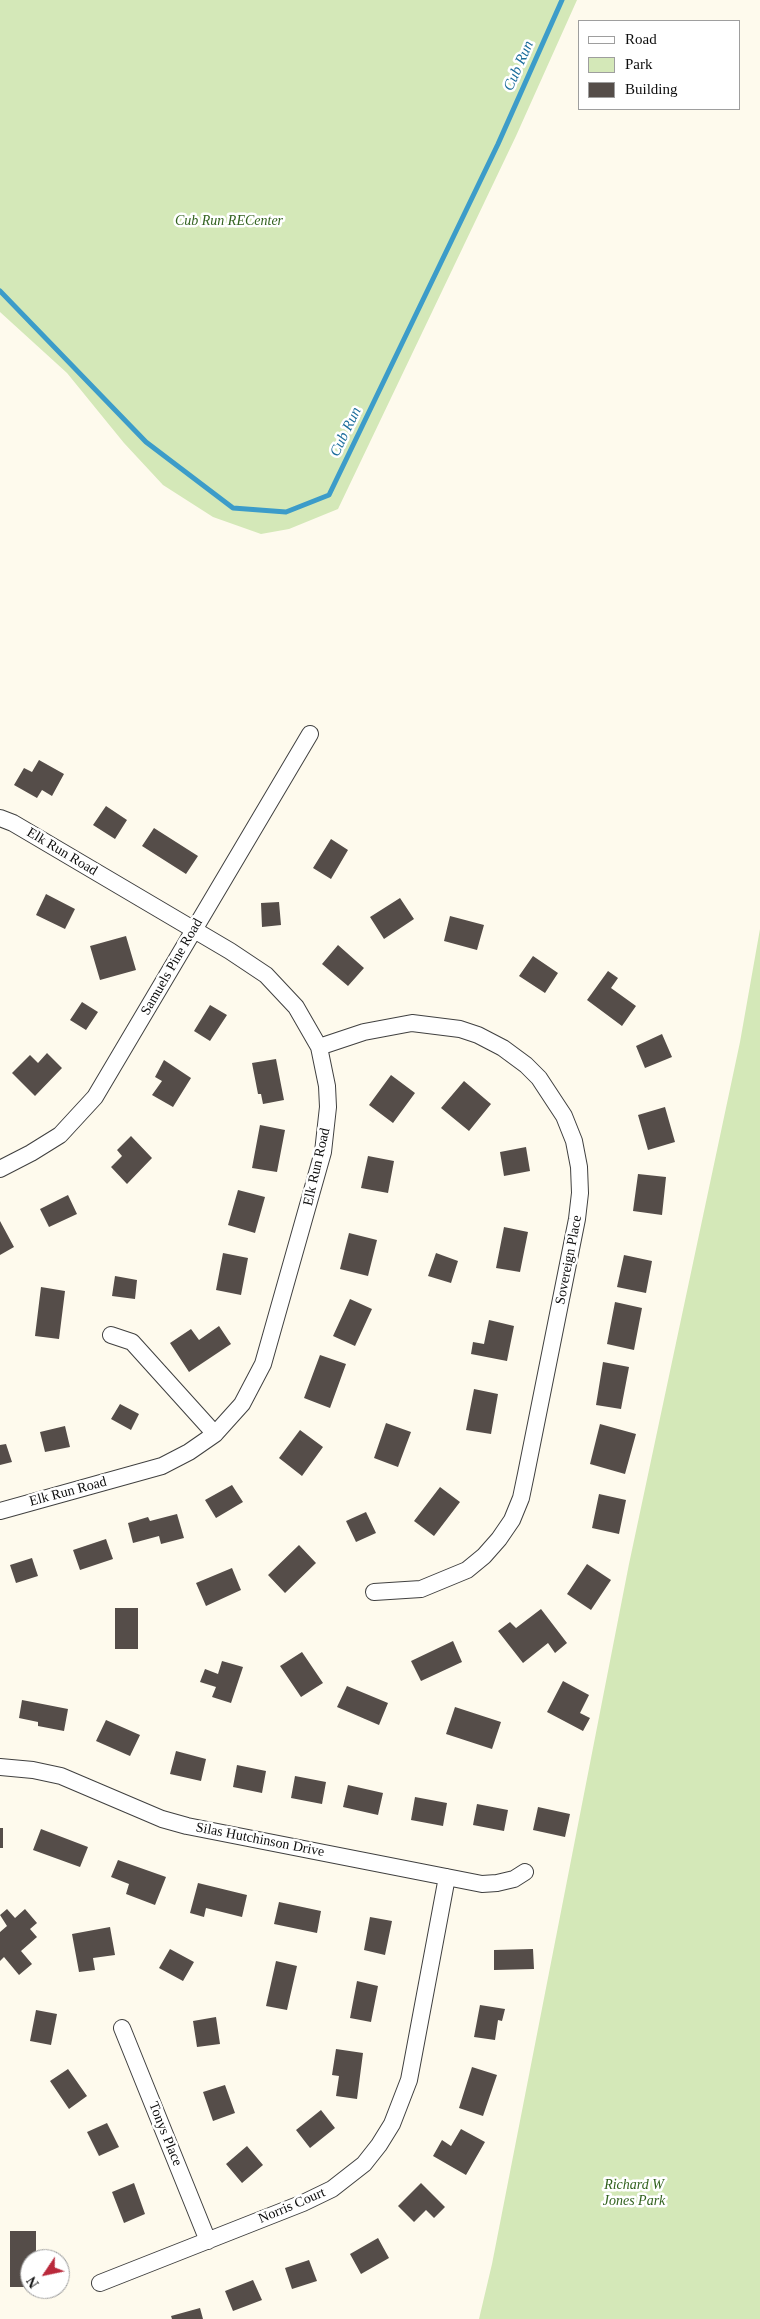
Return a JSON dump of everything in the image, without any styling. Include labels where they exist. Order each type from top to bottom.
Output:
[{"type":"street","name":"Samuels Pine Road","points":[[0,1169],[46,1145],[85,1110],[105,1080],[310,734]]},
{"type":"street","name":"Elk Run Road","points":[[0,818],[13,823],[194,930],[259,970],[277,985],[296,1008],[319,1047],[327,1086],[328,1107],[323,1152],[263,1364],[242,1404],[214,1434],[189,1452],[162,1466],[0,1511]]},
{"type":"street","name":"Sovereign Place","points":[[319,1047],[364,1032],[412,1023],[460,1029],[478,1035],[503,1048],[526,1064],[539,1078],[564,1116],[574,1141],[579,1167],[580,1193],[577,1219],[521,1498],[512,1520],[484,1556],[466,1570],[421,1589],[374,1592]]},
{"type":"street","points":[[111,1335],[132,1342],[214,1434]]},
{"type":"street","name":"Silas Hutchinson Drive","points":[[0,1767],[33,1770],[61,1776],[162,1819],[187,1826],[482,1884],[497,1884],[525,1872]]},
{"type":"street","name":"Norris Court","points":[[100,2284],[325,2193],[355,2172],[379,2145],[396,2117],[409,2080],[447,1877]]},
{"type":"street","name":"Tonys Place","points":[[122,2028],[208,2241]]},
{"type":"green space","name":"Cub Run RECenter","points":[[0,0],[577,0],[516,136],[338,509],[289,529],[261,534],[213,517],[163,485],[124,443],[67,373],[0,312]]},
{"type":"green space","name":"Richard W Jones Park","points":[[760,929],[760,2319],[479,2319],[492,2264],[629,1564],[740,1042]]},
{"type":"building","points":[[39,760],[64,774],[52,796],[42,790],[37,798],[14,785],[24,768],[32,772]]},
{"type":"building","points":[[106,806],[127,820],[115,839],[93,825]]},
{"type":"building","points":[[154,828],[198,856],[186,874],[142,846]]},
{"type":"building","points":[[331,839],[348,850],[331,879],[313,868]]},
{"type":"building","points":[[46,894],[75,909],[65,929],[36,915]]},
{"type":"building","points":[[400,898],[414,919],[384,939],[370,917]]},
{"type":"building","points":[[279,902],[281,925],[262,927],[261,903]]},
{"type":"building","points":[[450,916],[484,925],[477,950],[444,941]]},
{"type":"building","points":[[126,936],[136,970],[100,980],[90,946]]},
{"type":"building","points":[[338,945],[364,968],[348,986],[322,964]]},
{"type":"building","points":[[533,956],[558,973],[545,993],[519,976]]},
{"type":"building","points":[[608,971],[618,978],[611,988],[636,1006],[622,1026],[587,1000]]},
{"type":"building","points":[[82,1002],[98,1012],[86,1030],[70,1020]]},
{"type":"building","points":[[210,1005],[227,1015],[210,1041],[194,1031]]},
{"type":"building","points":[[662,1034],[672,1057],[645,1068],[636,1046]]},
{"type":"building","points":[[47,1053],[62,1068],[35,1096],[12,1073],[30,1055],[38,1063]]},
{"type":"building","points":[[276,1059],[284,1100],[263,1104],[261,1094],[258,1094],[252,1063]]},
{"type":"building","points":[[164,1060],[191,1078],[173,1107],[152,1095],[162,1081],[155,1077]]},
{"type":"building","points":[[391,1075],[415,1093],[393,1123],[369,1105]]},
{"type":"building","points":[[464,1081],[491,1104],[469,1131],[441,1108]]},
{"type":"building","points":[[665,1107],[675,1142],[648,1150],[638,1115]]},
{"type":"building","points":[[260,1125],[285,1130],[277,1172],[252,1168]]},
{"type":"building","points":[[131,1136],[152,1158],[127,1184],[111,1167],[122,1156],[117,1150]]},
{"type":"building","points":[[526,1147],[530,1171],[504,1176],[500,1152]]},
{"type":"building","points":[[368,1156],[394,1161],[388,1193],[361,1188]]},
{"type":"building","points":[[638,1174],[666,1177],[662,1215],[633,1211]]},
{"type":"building","points":[[238,1190],[265,1197],[255,1233],[228,1225]]},
{"type":"building","points":[[68,1195],[77,1214],[49,1227],[40,1209]]},
{"type":"building","points":[[0,1221],[14,1247],[0,1255]]},
{"type":"building","points":[[504,1227],[528,1232],[520,1272],[496,1268]]},
{"type":"building","points":[[349,1233],[377,1240],[368,1276],[340,1269]]},
{"type":"building","points":[[223,1253],[248,1258],[241,1295],[216,1290]]},
{"type":"building","points":[[436,1253],[458,1261],[451,1283],[428,1276]]},
{"type":"building","points":[[624,1255],[652,1261],[646,1293],[617,1287]]},
{"type":"building","points":[[115,1276],[137,1280],[135,1299],[112,1296]]},
{"type":"building","points":[[41,1287],[65,1291],[59,1339],[35,1336]]},
{"type":"building","points":[[350,1299],[372,1309],[355,1346],[333,1336]]},
{"type":"building","points":[[615,1302],[642,1308],[634,1350],[607,1344]]},
{"type":"building","points":[[489,1320],[514,1326],[507,1361],[471,1354],[473,1342],[484,1344]]},
{"type":"building","points":[[219,1326],[231,1344],[189,1372],[170,1343],[191,1329],[199,1340]]},
{"type":"building","points":[[320,1355],[346,1364],[330,1408],[304,1398]]},
{"type":"building","points":[[603,1362],[629,1367],[621,1409],[596,1405]]},
{"type":"building","points":[[474,1389],[498,1394],[491,1434],[466,1430]]},
{"type":"building","points":[[120,1404],[139,1414],[131,1430],[111,1419]]},
{"type":"building","points":[[386,1423],[411,1432],[398,1467],[374,1458]]},
{"type":"building","points":[[600,1424],[636,1434],[625,1474],[590,1464]]},
{"type":"building","points":[[65,1426],[70,1447],[45,1452],[40,1432]]},
{"type":"building","points":[[300,1430],[323,1447],[302,1476],[279,1458]]},
{"type":"building","points":[[6,1444],[12,1462],[0,1465],[0,1445]]},
{"type":"building","points":[[232,1485],[243,1502],[216,1518],[205,1500]]},
{"type":"building","points":[[440,1487],[460,1502],[434,1536],[414,1521]]},
{"type":"building","points":[[599,1494],[626,1500],[619,1534],[592,1528]]},
{"type":"building","points":[[366,1512],[376,1533],[356,1542],[346,1521]]},
{"type":"building","points":[[177,1514],[184,1538],[161,1544],[159,1536],[133,1543],[128,1523],[148,1517],[150,1521]]},
{"type":"building","points":[[106,1539],[113,1559],[80,1570],[73,1550]]},
{"type":"building","points":[[299,1545],[316,1563],[285,1593],[268,1575]]},
{"type":"building","points":[[32,1558],[38,1576],[16,1583],[10,1565]]},
{"type":"building","points":[[587,1564],[611,1580],[591,1610],[567,1594]]},
{"type":"building","points":[[232,1568],[241,1590],[206,1606],[196,1583]]},
{"type":"building","points":[[115,1608],[138,1608],[138,1649],[115,1649]]},
{"type":"building","points":[[541,1609],[567,1643],[555,1653],[548,1643],[523,1663],[498,1631],[510,1622],[516,1628]]},
{"type":"building","points":[[453,1641],[462,1662],[421,1681],[411,1661]]},
{"type":"building","points":[[302,1652],[323,1683],[301,1697],[280,1666]]},
{"type":"building","points":[[222,1661],[243,1667],[231,1703],[212,1697],[216,1687],[200,1682],[205,1669],[218,1674]]},
{"type":"building","points":[[563,1681],[589,1695],[580,1713],[590,1718],[583,1731],[547,1712]]},
{"type":"building","points":[[347,1686],[388,1703],[379,1725],[337,1707]]},
{"type":"building","points":[[22,1700],[68,1709],[64,1731],[38,1726],[38,1722],[19,1718]]},
{"type":"building","points":[[455,1707],[501,1722],[492,1749],[446,1734]]},
{"type":"building","points":[[106,1720],[140,1735],[130,1756],[96,1741]]},
{"type":"building","points":[[176,1751],[206,1759],[201,1781],[170,1774]]},
{"type":"building","points":[[237,1765],[266,1771],[262,1793],[233,1787]]},
{"type":"building","points":[[295,1776],[326,1782],[322,1804],[291,1798]]},
{"type":"building","points":[[348,1785],[383,1793],[378,1815],[343,1807]]},
{"type":"building","points":[[415,1797],[447,1803],[443,1826],[411,1820]]},
{"type":"building","points":[[477,1804],[508,1810],[504,1831],[473,1825]]},
{"type":"building","points":[[538,1807],[570,1814],[565,1837],[533,1830]]},
{"type":"building","points":[[0,1828],[3,1828],[3,1848],[0,1848]]},
{"type":"building","points":[[41,1829],[88,1847],[80,1867],[33,1850]]},
{"type":"building","points":[[118,1860],[166,1877],[155,1905],[126,1894],[129,1884],[111,1877]]},
{"type":"building","points":[[198,1883],[247,1895],[242,1917],[206,1908],[204,1917],[190,1913]]},
{"type":"building","points":[[279,1902],[321,1911],[317,1933],[274,1924]]},
{"type":"building","points":[[7,1909],[15,1918],[25,1909],[37,1923],[30,1929],[37,1937],[21,1951],[32,1964],[19,1975],[4,1957],[0,1961],[0,1932],[7,1926],[0,1915]]},
{"type":"building","points":[[370,1917],[392,1921],[385,1955],[364,1950]]},
{"type":"building","points":[[110,1927],[115,1955],[93,1958],[95,1970],[79,1972],[72,1934]]},
{"type":"building","points":[[170,1949],[194,1962],[183,1981],[159,1968]]},
{"type":"building","points":[[533,1949],[534,1969],[494,1970],[494,1950]]},
{"type":"building","points":[[276,1961],[297,1966],[287,2010],[266,2006]]},
{"type":"building","points":[[357,1981],[378,1986],[371,2022],[350,2018]]},
{"type":"building","points":[[480,2005],[505,2009],[502,2021],[498,2020],[495,2040],[474,2037]]},
{"type":"building","points":[[36,2010],[57,2014],[51,2045],[30,2041]]},
{"type":"building","points":[[216,2017],[220,2044],[197,2047],[193,2021]]},
{"type":"building","points":[[336,2049],[363,2053],[357,2099],[336,2096],[339,2076],[332,2075]]},
{"type":"building","points":[[472,2067],[497,2075],[483,2116],[459,2108]]},
{"type":"building","points":[[68,2069],[87,2096],[69,2109],[50,2081]]},
{"type":"building","points":[[225,2085],[235,2113],[213,2121],[203,2092]]},
{"type":"building","points":[[321,2110],[335,2128],[310,2148],[296,2130]]},
{"type":"building","points":[[107,2123],[119,2147],[99,2156],[87,2132]]},
{"type":"building","points":[[461,2129],[485,2142],[466,2175],[433,2156],[442,2140],[451,2146]]},
{"type":"building","points":[[247,2146],[263,2165],[242,2183],[226,2164]]},
{"type":"building","points":[[134,2183],[145,2214],[124,2223],[112,2192]]},
{"type":"building","points":[[421,2183],[445,2207],[434,2218],[426,2210],[414,2222],[398,2206]]},
{"type":"building","points":[[10,2231],[36,2231],[36,2249],[20,2249],[20,2287],[10,2287]]},
{"type":"building","points":[[378,2238],[389,2258],[361,2274],[350,2254]]},
{"type":"building","points":[[309,2260],[317,2281],[292,2289],[285,2268]]},
{"type":"building","points":[[253,2280],[262,2300],[233,2311],[225,2291]]},
{"type":"building","points":[[200,2308],[203,2319],[172,2319],[171,2316]]},
{"type":"waterway","name":"Cub Run","points":[[0,291],[146,442],[233,508],[286,512],[329,495],[498,144],[562,0]]}]
